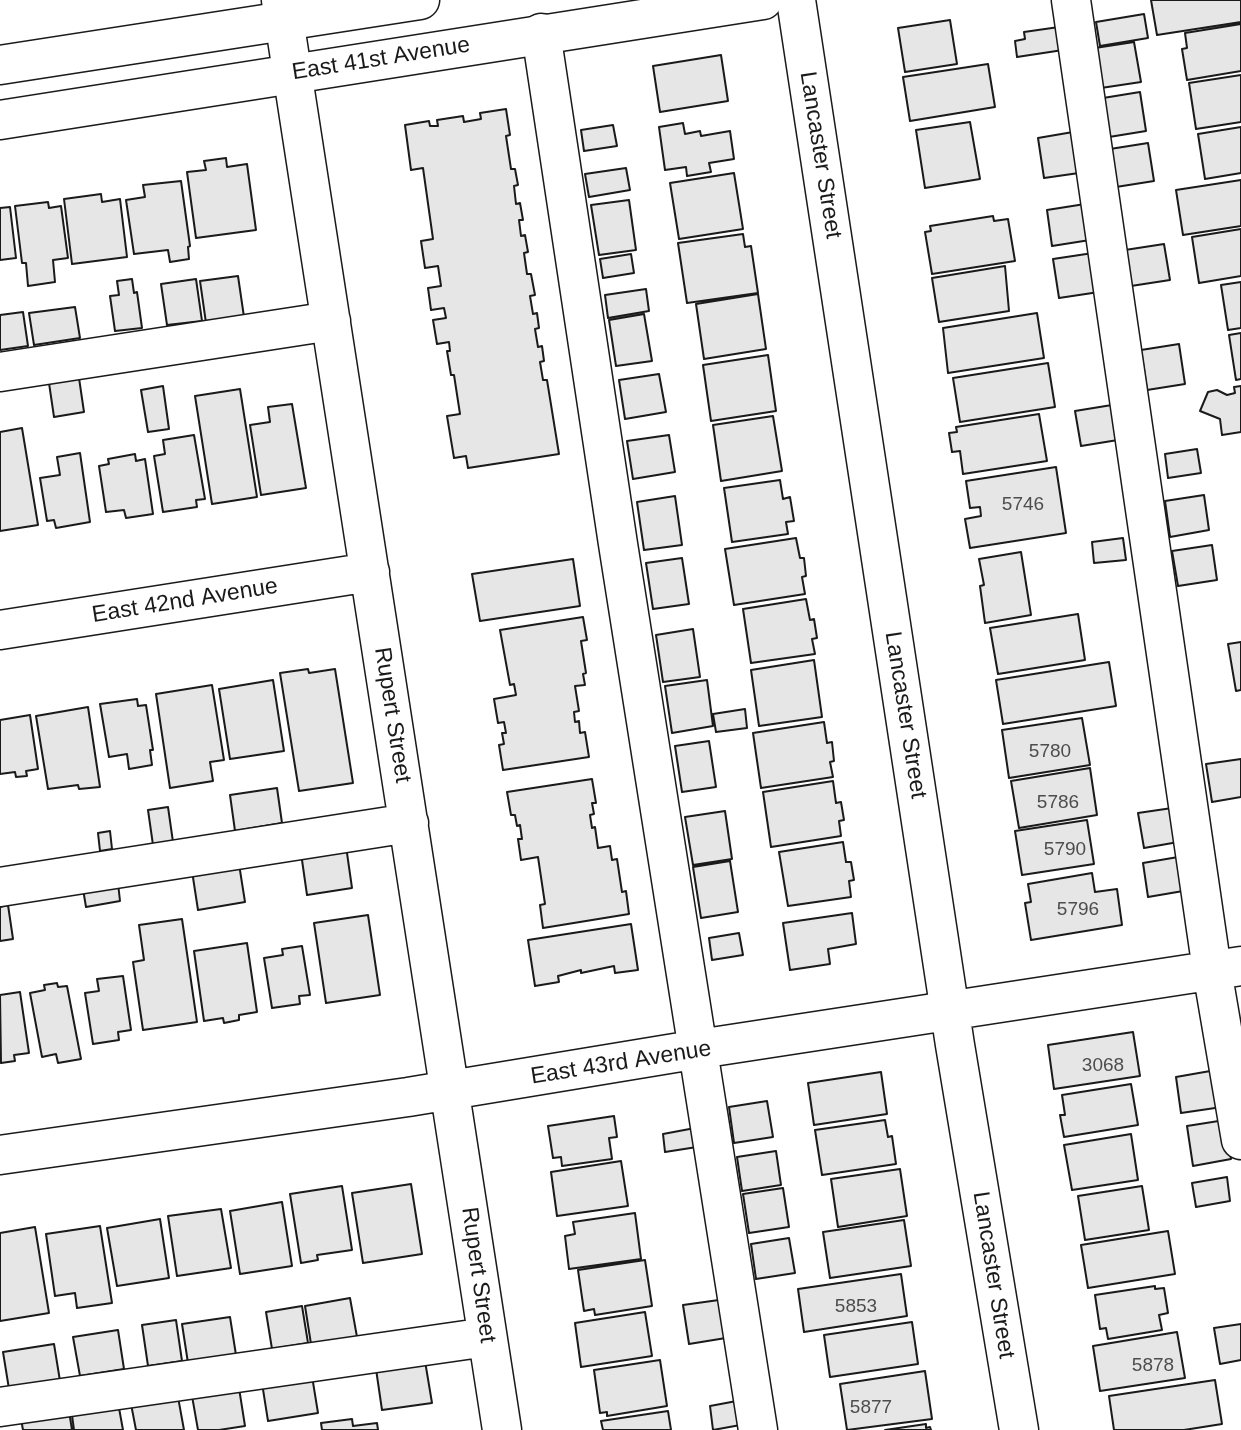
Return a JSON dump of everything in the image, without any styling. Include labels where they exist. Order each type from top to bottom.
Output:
[{"type":"street","points":[[0,65],[283,10],[420,0]]},
{"type":"street","name":"East 41st Avenue","points":[[0,120],[763,0]]},
{"type":"street","name":"Lancaster Street","points":[[796,0],[950,1010],[1019,1430]]},
{"type":"street","points":[[1070,0],[1227,968],[1241,1140]]},
{"type":"street","name":"Rupert Street","points":[[283,10],[502,1430]]},
{"type":"street","points":[[541,33],[618,544],[758,1430]]},
{"type":"street","points":[[0,372],[331,321]]},
{"type":"street","name":"East 42nd Avenue","points":[[0,630],[370,572]]},
{"type":"street","points":[[0,887],[409,823]]},
{"type":"street","name":"East 43rd Avenue","points":[[0,1155],[451,1090],[1227,968]]},
{"type":"street","points":[[0,1407],[487,1337]]},
{"type":"building","points":[[1151,0],[1241,0],[1241,22],[1157,35]]},
{"type":"building","points":[[1144,14],[1148,38],[1100,46],[1096,22]]},
{"type":"building","points":[[950,20],[957,64],[905,72],[898,28]]},
{"type":"building","points":[[1241,24],[1241,71],[1187,80],[1182,49],[1187,48],[1185,33]]},
{"type":"building","points":[[1059,27],[1063,50],[1017,57],[1015,41],[1025,39],[1024,32]]},
{"type":"building","points":[[1134,42],[1141,82],[1101,88],[1095,48]]},
{"type":"building","points":[[721,55],[728,101],[660,112],[653,66]]},
{"type":"building","points":[[988,64],[995,107],[910,121],[903,77]]},
{"type":"building","points":[[1241,75],[1241,122],[1196,129],[1189,83]]},
{"type":"building","points":[[1140,92],[1146,131],[1109,137],[1103,98]]},
{"type":"building","points":[[506,109],[510,135],[506,136],[511,169],[515,169],[518,185],[514,186],[516,204],[520,203],[523,220],[519,220],[521,236],[525,235],[528,252],[524,253],[527,274],[531,274],[535,295],[530,296],[533,314],[537,313],[539,328],[535,329],[538,347],[542,346],[544,361],[540,362],[543,380],[547,380],[559,454],[468,468],[466,456],[454,458],[447,416],[460,414],[447,351],[450,351],[449,342],[437,344],[433,320],[446,318],[444,308],[431,310],[428,288],[441,286],[438,266],[425,268],[421,241],[433,239],[423,168],[411,170],[405,125],[429,121],[430,126],[438,126],[437,120],[463,116],[464,122],[481,119],[480,113]]},
{"type":"building","points":[[970,122],[980,179],[925,188],[916,130]]},
{"type":"building","points":[[683,123],[685,134],[700,131],[701,136],[730,131],[734,159],[709,163],[711,172],[687,176],[686,167],[665,170],[659,127]]},
{"type":"building","points":[[613,125],[617,146],[584,151],[581,130]]},
{"type":"building","points":[[1241,127],[1241,173],[1205,179],[1198,134]]},
{"type":"building","points":[[1073,132],[1079,173],[1044,178],[1038,138]]},
{"type":"building","points":[[1148,143],[1154,181],[1116,187],[1110,149]]},
{"type":"building","points":[[226,158],[227,167],[247,164],[256,230],[196,238],[187,172],[206,170],[204,161]]},
{"type":"building","points":[[626,168],[630,190],[589,197],[585,174]]},
{"type":"building","points":[[734,173],[743,229],[679,239],[670,183]]},
{"type":"building","points":[[1241,180],[1241,226],[1183,235],[1176,190]]},
{"type":"building","points":[[181,181],[190,246],[189,259],[170,262],[168,250],[134,254],[126,200],[145,197],[143,185]]},
{"type":"building","points":[[101,194],[102,202],[120,199],[127,257],[72,264],[64,199]]},
{"type":"building","points":[[629,200],[636,250],[599,255],[591,205]]},
{"type":"building","points":[[48,202],[49,208],[61,206],[68,258],[53,260],[55,282],[28,286],[26,263],[22,263],[15,206]]},
{"type":"building","points":[[1085,204],[1090,240],[1052,246],[1047,210]]},
{"type":"building","points":[[10,207],[16,258],[0,260],[0,208]]},
{"type":"building","points":[[993,216],[994,221],[1008,219],[1015,261],[932,274],[925,232],[931,231],[930,226]]},
{"type":"building","points":[[1241,229],[1241,276],[1199,283],[1192,237]]},
{"type":"building","points":[[743,234],[745,247],[751,246],[758,293],[687,303],[678,243]]},
{"type":"building","points":[[1164,244],[1170,280],[1131,286],[1125,250]]},
{"type":"building","points":[[1093,253],[1099,292],[1059,298],[1053,259]]},
{"type":"building","points":[[631,254],[634,273],[603,278],[600,259]]},
{"type":"building","points":[[1005,266],[1009,311],[939,322],[932,278]]},
{"type":"building","points":[[238,276],[244,317],[206,323],[200,281]]},
{"type":"building","points":[[132,279],[134,293],[137,292],[142,328],[115,331],[110,296],[119,295],[117,281]]},
{"type":"building","points":[[196,279],[202,321],[167,325],[161,284]]},
{"type":"building","points":[[1241,282],[1241,328],[1228,330],[1221,285]]},
{"type":"building","points":[[646,289],[649,311],[608,318],[605,295]]},
{"type":"building","points":[[758,294],[766,349],[704,359],[696,304]]},
{"type":"building","points":[[75,307],[80,338],[34,345],[29,313]]},
{"type":"building","points":[[23,312],[28,346],[0,350],[0,315]]},
{"type":"building","points":[[1037,313],[1044,358],[948,373],[943,328]]},
{"type":"building","points":[[644,314],[652,361],[616,366],[609,320]]},
{"type":"building","points":[[1241,333],[1241,379],[1236,380],[1229,335]]},
{"type":"building","points":[[1179,344],[1185,384],[1147,390],[1141,350]]},
{"type":"building","points":[[768,355],[776,411],[711,421],[703,365]]},
{"type":"building","points":[[1048,363],[1055,407],[960,422],[953,378]]},
{"type":"building","points":[[659,374],[666,412],[625,419],[619,380]]},
{"type":"building","points":[[79,378],[84,412],[54,417],[49,383]]},
{"type":"building","points":[[163,386],[169,429],[148,432],[141,390]]},
{"type":"building","points":[[1241,386],[1241,432],[1222,435],[1220,419],[1200,411],[1208,392],[1217,390],[1227,395],[1235,393],[1234,387]]},
{"type":"building","points":[[240,389],[257,497],[212,504],[195,396]]},
{"type":"building","points":[[292,404],[306,488],[261,495],[250,425],[270,422],[268,407]]},
{"type":"building","points":[[1118,404],[1124,439],[1081,446],[1075,411]]},
{"type":"building","points":[[1039,414],[1047,461],[963,474],[960,451],[952,452],[949,433],[957,432],[956,427]]},
{"type":"building","points":[[773,416],[782,471],[721,481],[713,425]]},
{"type":"building","points":[[22,428],[38,525],[0,531],[0,432]]},
{"type":"building","points":[[194,435],[205,499],[196,500],[197,507],[163,512],[154,456],[165,454],[163,440]]},
{"type":"building","points":[[669,435],[675,472],[633,479],[627,441]]},
{"type":"building","points":[[1197,449],[1201,473],[1168,478],[1165,454]]},
{"type":"building","points":[[80,453],[90,522],[56,528],[54,520],[47,521],[40,478],[60,475],[57,457]]},
{"type":"building","points":[[135,454],[136,461],[145,459],[153,514],[126,518],[124,510],[106,512],[99,466],[109,464],[108,459]]},
{"type":"building","points":[[1056,467],[1066,533],[970,548],[965,519],[981,516],[980,507],[970,508],[966,481]]},
{"type":"building","points":[[780,480],[783,499],[790,497],[794,521],[786,522],[788,534],[732,542],[724,488]]},
{"type":"building","points":[[1204,495],[1209,530],[1170,537],[1165,501]]},
{"type":"building","points":[[675,496],[682,545],[644,550],[637,502]]},
{"type":"building","points":[[796,538],[800,558],[804,558],[806,576],[802,577],[805,594],[734,605],[725,549]]},
{"type":"building","points":[[1123,538],[1126,560],[1094,563],[1092,542]]},
{"type":"building","points":[[1212,545],[1217,580],[1178,586],[1172,551]]},
{"type":"building","points":[[1021,552],[1031,615],[985,623],[980,586],[984,585],[979,559]]},
{"type":"building","points":[[682,558],[689,604],[653,609],[646,563]]},
{"type":"building","points":[[573,559],[580,606],[480,621],[472,574]]},
{"type":"building","points":[[806,599],[810,620],[814,619],[817,638],[812,639],[815,654],[751,663],[743,609]]},
{"type":"building","points":[[1078,614],[1085,660],[998,674],[990,628]]},
{"type":"building","points":[[583,617],[587,640],[581,641],[585,685],[575,686],[579,711],[574,712],[575,722],[579,721],[580,733],[585,732],[589,757],[503,770],[499,745],[504,744],[502,733],[506,733],[504,722],[498,723],[494,699],[516,695],[514,684],[510,685],[500,630]]},
{"type":"building","points":[[693,629],[700,677],[663,682],[656,635]]},
{"type":"building","points":[[1241,642],[1241,690],[1236,691],[1228,644]]},
{"type":"building","points":[[814,660],[822,717],[759,726],[751,670]]},
{"type":"building","points":[[1109,662],[1116,706],[1003,724],[996,680]]},
{"type":"building","points":[[308,669],[309,673],[335,669],[353,783],[299,791],[280,673]]},
{"type":"building","points":[[273,680],[284,751],[230,759],[219,689]]},
{"type":"building","points":[[707,680],[713,726],[672,733],[665,686]]},
{"type":"building","points":[[212,685],[224,760],[210,762],[213,781],[170,788],[156,694]]},
{"type":"building","points":[[137,699],[138,706],[146,705],[153,750],[150,750],[152,765],[129,769],[127,754],[109,757],[100,704]]},
{"type":"building","points":[[88,707],[100,787],[79,789],[78,785],[48,789],[36,716]]},
{"type":"building","points":[[745,709],[747,728],[716,732],[713,714]]},
{"type":"building","points":[[30,715],[38,769],[26,771],[27,776],[16,777],[15,772],[0,774],[0,720]]},
{"type":"building","points":[[1082,718],[1090,765],[1009,778],[1002,730]]},
{"type":"building","points":[[824,722],[827,743],[832,742],[834,761],[830,762],[833,777],[761,788],[753,733]]},
{"type":"building","points":[[709,741],[716,787],[682,792],[675,746]]},
{"type":"building","points":[[1241,759],[1241,797],[1212,802],[1206,764]]},
{"type":"building","points":[[1090,768],[1097,815],[1019,828],[1011,781]]},
{"type":"building","points":[[592,779],[596,803],[592,803],[594,814],[590,815],[592,828],[595,827],[598,848],[610,846],[612,860],[617,859],[622,892],[626,891],[629,914],[543,928],[540,905],[545,904],[538,857],[521,860],[518,839],[522,839],[520,825],[517,826],[515,815],[511,815],[507,792]]},
{"type":"building","points":[[833,781],[836,803],[841,802],[844,820],[839,821],[841,836],[771,847],[763,792]]},
{"type":"building","points":[[277,788],[282,823],[235,831],[230,795]]},
{"type":"building","points":[[168,807],[173,842],[153,845],[148,810]]},
{"type":"building","points":[[1179,807],[1184,841],[1144,848],[1138,813]]},
{"type":"building","points":[[725,811],[732,859],[693,865],[685,817]]},
{"type":"building","points":[[1087,820],[1094,864],[1022,875],[1015,831]]},
{"type":"building","points":[[110,831],[112,849],[100,851],[98,833]]},
{"type":"building","points":[[843,842],[846,862],[851,862],[854,880],[849,881],[851,897],[788,906],[779,852]]},
{"type":"building","points":[[346,846],[352,888],[307,895],[301,853]]},
{"type":"building","points":[[1184,856],[1189,890],[1148,897],[1143,863]]},
{"type":"building","points":[[730,861],[738,912],[701,918],[693,867]]},
{"type":"building","points":[[239,864],[245,902],[198,910],[192,871]]},
{"type":"building","points":[[1092,873],[1095,892],[1117,889],[1122,925],[1031,940],[1025,903],[1031,902],[1028,884]]},
{"type":"building","points":[[118,883],[120,901],[86,907],[83,889]]},
{"type":"building","points":[[8,905],[13,939],[0,941],[0,907]]},
{"type":"building","points":[[852,913],[856,944],[828,949],[830,964],[790,970],[783,923]]},
{"type":"building","points":[[368,915],[380,995],[326,1003],[314,923]]},
{"type":"building","points":[[182,919],[197,1022],[143,1030],[133,962],[144,960],[139,925]]},
{"type":"building","points":[[631,924],[638,970],[615,973],[614,966],[581,973],[581,970],[558,976],[559,982],[535,986],[528,940]]},
{"type":"building","points":[[739,933],[743,955],[712,960],[709,938]]},
{"type":"building","points":[[247,943],[257,1012],[239,1015],[239,1020],[224,1023],[223,1018],[204,1021],[194,951]]},
{"type":"building","points":[[302,946],[310,995],[299,996],[300,1004],[272,1008],[264,958],[283,955],[282,949]]},
{"type":"building","points":[[123,976],[131,1030],[118,1032],[119,1040],[93,1044],[85,993],[99,991],[97,979]]},
{"type":"building","points":[[57,983],[58,987],[67,986],[81,1059],[58,1063],[56,1054],[42,1057],[30,993],[45,990],[44,985]]},
{"type":"building","points":[[20,992],[29,1053],[14,1055],[15,1061],[1,1063],[0,995]]},
{"type":"building","points":[[1133,1032],[1140,1076],[1054,1089],[1048,1045]]},
{"type":"building","points":[[1216,1070],[1222,1107],[1181,1113],[1176,1077]]},
{"type":"building","points":[[881,1072],[887,1114],[814,1125],[808,1083]]},
{"type":"building","points":[[1131,1084],[1138,1125],[1064,1137],[1060,1115],[1065,1115],[1062,1095]]},
{"type":"building","points":[[767,1101],[773,1137],[734,1143],[729,1107]]},
{"type":"building","points":[[614,1116],[617,1137],[609,1138],[612,1159],[562,1166],[561,1157],[553,1158],[548,1126]]},
{"type":"building","points":[[885,1120],[888,1137],[892,1136],[896,1164],[822,1175],[815,1130]]},
{"type":"building","points":[[1225,1120],[1231,1159],[1193,1166],[1187,1126]]},
{"type":"building","points":[[695,1128],[697,1147],[665,1152],[663,1134]]},
{"type":"building","points":[[1131,1134],[1138,1180],[1072,1190],[1064,1145]]},
{"type":"building","points":[[776,1151],[781,1185],[742,1191],[737,1157]]},
{"type":"building","points":[[621,1161],[628,1206],[557,1216],[551,1172]]},
{"type":"building","points":[[900,1169],[907,1216],[838,1227],[831,1179]]},
{"type":"building","points":[[1227,1177],[1230,1201],[1196,1207],[1192,1183]]},
{"type":"building","points":[[411,1184],[422,1254],[363,1263],[352,1193]]},
{"type":"building","points":[[342,1186],[352,1250],[317,1255],[318,1260],[301,1263],[290,1194]]},
{"type":"building","points":[[1142,1186],[1149,1230],[1085,1240],[1078,1196]]},
{"type":"building","points":[[783,1188],[789,1227],[749,1233],[743,1194]]},
{"type":"building","points":[[282,1202],[292,1266],[240,1274],[230,1211]]},
{"type":"building","points":[[221,1209],[231,1268],[177,1276],[168,1216]]},
{"type":"building","points":[[635,1213],[641,1259],[569,1269],[565,1236],[575,1234],[573,1222]]},
{"type":"building","points":[[160,1219],[169,1278],[117,1286],[107,1228]]},
{"type":"building","points":[[904,1220],[911,1266],[830,1278],[823,1232]]},
{"type":"building","points":[[100,1226],[112,1303],[77,1308],[75,1293],[55,1296],[46,1234]]},
{"type":"building","points":[[35,1227],[49,1313],[0,1321],[0,1233]]},
{"type":"building","points":[[1168,1231],[1175,1274],[1088,1288],[1081,1245]]},
{"type":"building","points":[[789,1238],[795,1273],[756,1279],[751,1244]]},
{"type":"building","points":[[645,1260],[652,1306],[595,1315],[594,1309],[584,1311],[578,1270]]},
{"type":"building","points":[[901,1274],[907,1316],[804,1332],[798,1289]]},
{"type":"building","points":[[1155,1286],[1155,1289],[1164,1288],[1168,1313],[1159,1315],[1162,1330],[1108,1339],[1106,1328],[1100,1329],[1095,1295]]},
{"type":"building","points":[[350,1298],[357,1337],[311,1344],[305,1306]]},
{"type":"building","points":[[726,1299],[732,1337],[689,1344],[683,1305]]},
{"type":"building","points":[[302,1306],[308,1343],[272,1349],[266,1312]]},
{"type":"building","points":[[645,1312],[652,1356],[581,1367],[575,1323]]},
{"type":"building","points":[[230,1317],[236,1355],[188,1363],[182,1324]]},
{"type":"building","points":[[176,1320],[182,1361],[148,1366],[142,1325]]},
{"type":"building","points":[[912,1322],[918,1364],[830,1377],[824,1335]]},
{"type":"building","points":[[1241,1324],[1241,1360],[1220,1364],[1214,1328]]},
{"type":"building","points":[[118,1330],[124,1369],[80,1376],[73,1337]]},
{"type":"building","points":[[1177,1332],[1185,1378],[1100,1391],[1093,1346]]},
{"type":"building","points":[[54,1344],[60,1381],[9,1389],[3,1352]]},
{"type":"building","points":[[660,1360],[667,1406],[607,1416],[607,1412],[600,1413],[594,1370]]},
{"type":"building","points":[[425,1361],[432,1403],[382,1410],[376,1369]]},
{"type":"building","points":[[925,1371],[932,1419],[847,1430],[840,1384]]},
{"type":"building","points":[[312,1376],[318,1413],[268,1421],[262,1383]]},
{"type":"building","points":[[1215,1380],[1222,1424],[1184,1430],[1114,1430],[1109,1396]]},
{"type":"building","points":[[239,1388],[245,1426],[198,1430],[192,1396]]},
{"type":"building","points":[[178,1397],[184,1430],[136,1430],[131,1404]]},
{"type":"building","points":[[742,1400],[746,1424],[713,1430],[710,1406]]},
{"type":"building","points":[[119,1408],[123,1430],[74,1430],[72,1415]]},
{"type":"building","points":[[69,1411],[72,1430],[23,1430],[21,1419]]},
{"type":"building","points":[[668,1411],[671,1430],[603,1430],[601,1421]]},
{"type":"building","points":[[352,1419],[353,1426],[377,1423],[378,1430],[322,1430],[321,1423]]},
{"type":"building","points":[[926,1424],[926,1428],[930,1427],[931,1430],[885,1430]]}]
